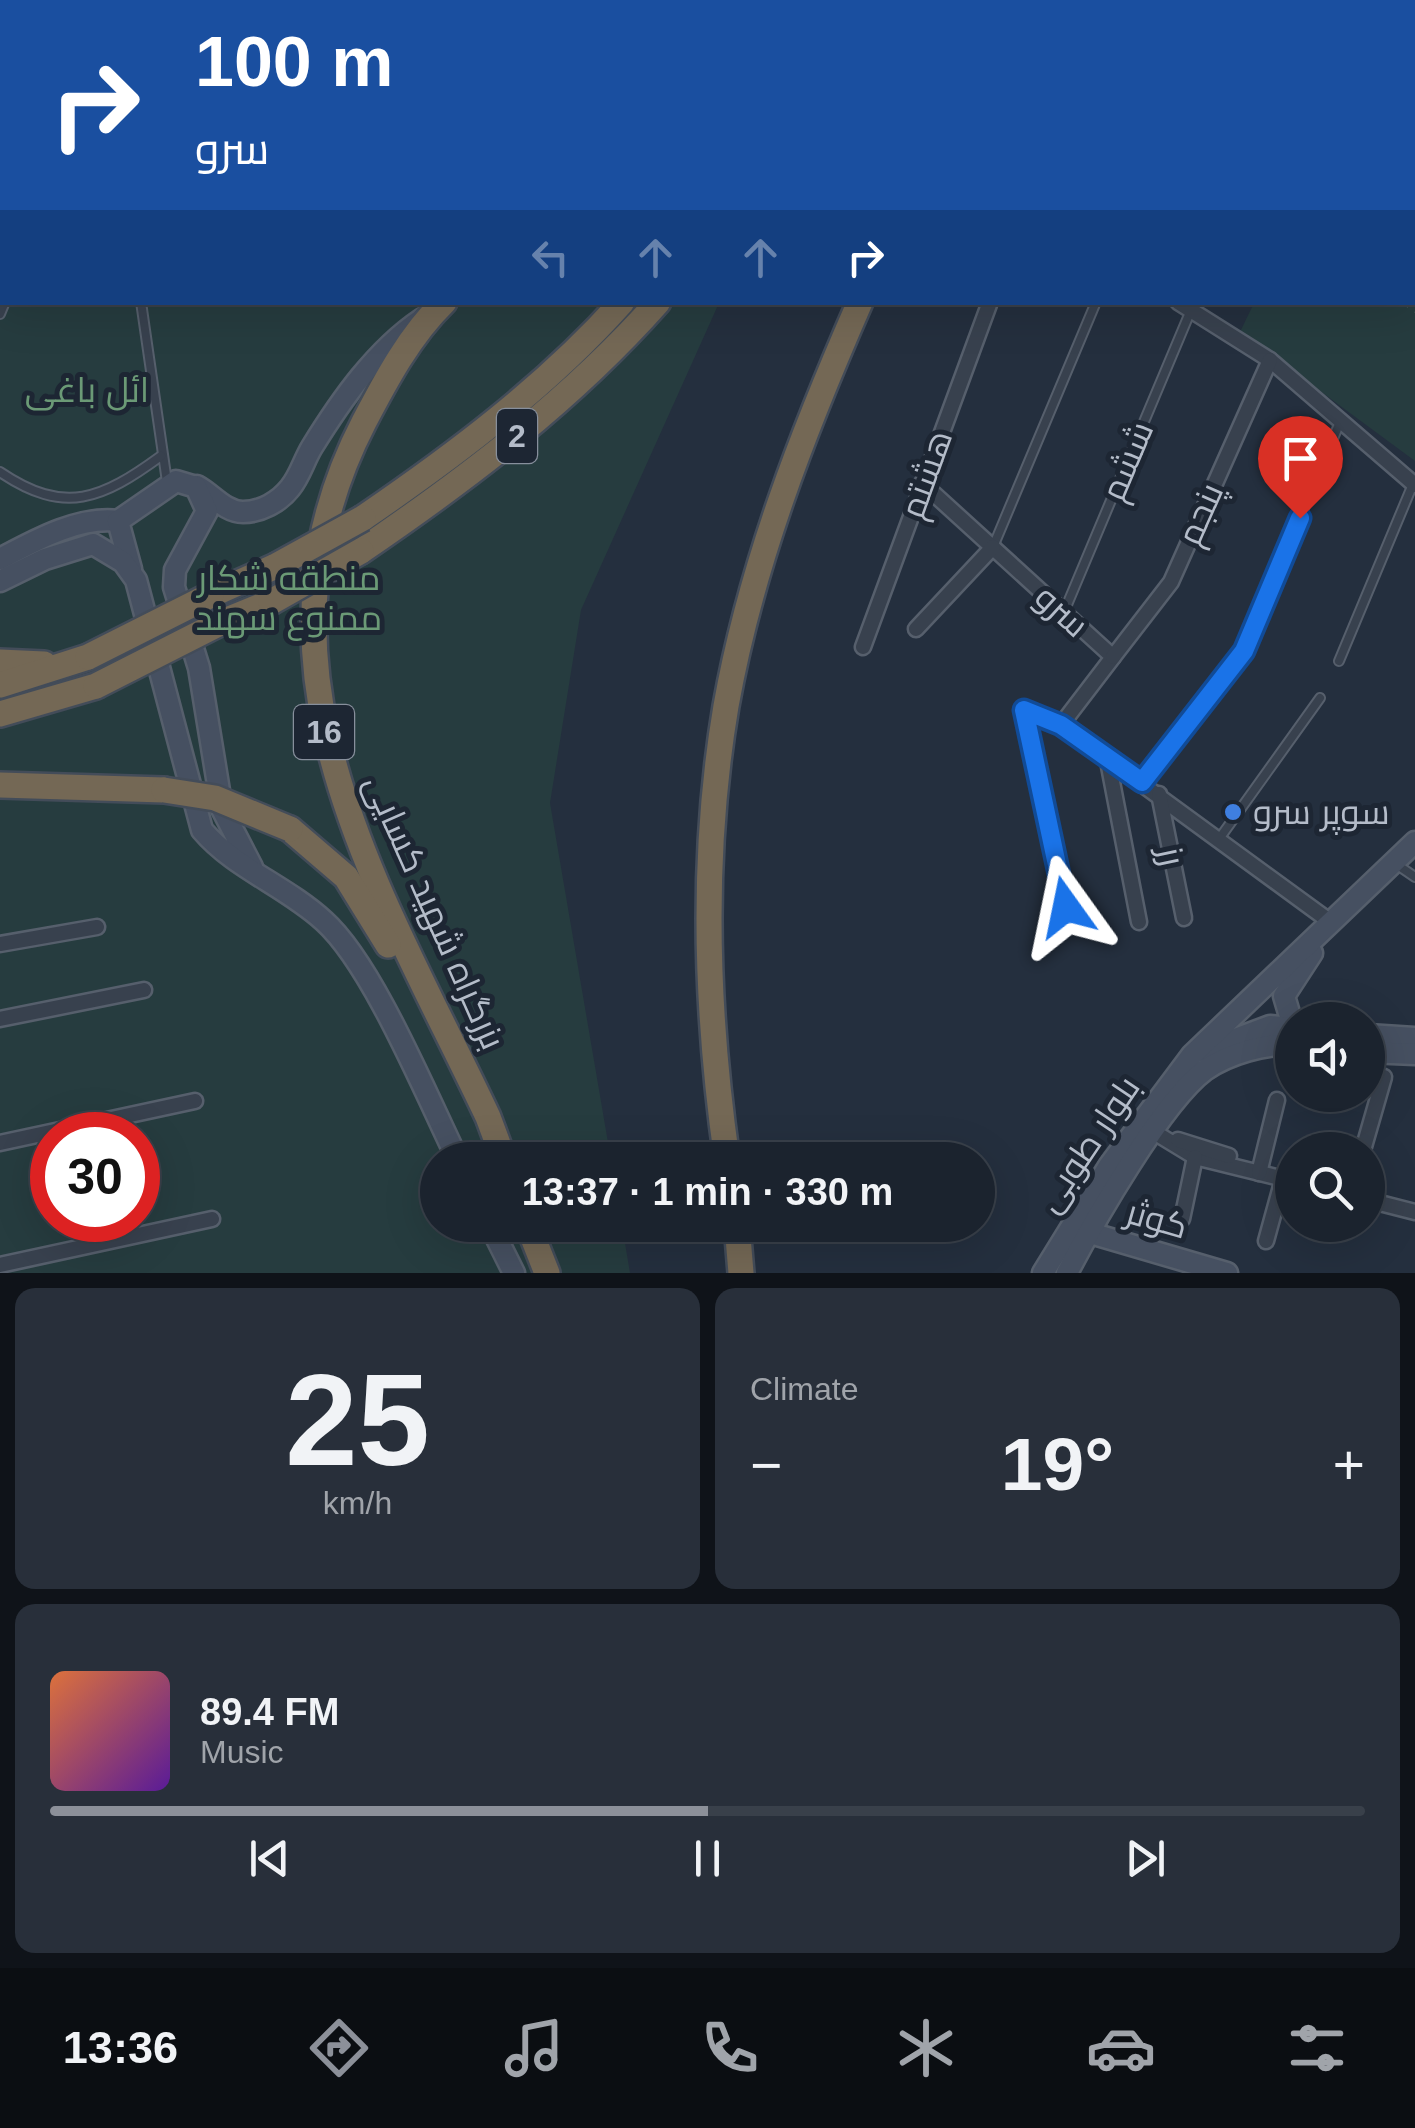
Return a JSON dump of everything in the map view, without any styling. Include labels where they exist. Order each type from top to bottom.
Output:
[{"type":"highway","name":"بزرگراه شهید کسایی","points":[[441,305],[390,372],[348,453],[322,544],[312,666],[333,768],[357,837],[488,1117],[496,1142]]},
{"type":"highway","name":"2","points":[[0,685],[76,661],[276,566],[362,518],[450,458],[590,338],[619,305]]},
{"type":"highway","name":"2","points":[[0,714],[96,686],[224,621],[271,602],[360,552],[466,480],[609,357],[655,305]]},
{"type":"highway","points":[[725,1142],[712,1002],[711,897],[726,707],[740,638],[786,480],[859,305]]},
{"type":"highway","points":[[0,662],[76,661]]},
{"type":"highway","points":[[0,785],[164,790],[215,798],[290,828],[346,877],[375,917],[492,1142]]},
{"type":"highway","points":[[535,1242],[548,1273]]},
{"type":"highway","points":[[737,1242],[740,1273]]},
{"type":"main road","points":[[178,484],[242,512],[278,500],[291,488],[332,415],[362,376],[404,331],[441,305]]},
{"type":"main road","points":[[0,559],[74,527],[99,520],[118,521],[178,484]]},
{"type":"main road","points":[[178,484],[204,497],[207,512],[175,570],[174,587],[199,668],[222,809],[252,868]]},
{"type":"main road","points":[[118,521],[131,572],[147,610],[195,815],[220,851],[252,868],[327,923],[348,952],[416,1072],[449,1142]]},
{"type":"main road","points":[[0,581],[46,559],[93,544],[131,572]]},
{"type":"main road","points":[[1199,1063],[1332,922],[1415,842]]},
{"type":"main road","points":[[1286,1002],[1284,996],[1332,922]]},
{"type":"main road","points":[[1199,1063],[1275,1026]]},
{"type":"main road","points":[[1385,1035],[1415,1038]]},
{"type":"main road","points":[[1199,1063],[1275,1044]]},
{"type":"main road","points":[[1385,1053],[1415,1054]]},
{"type":"main road","name":"بلوار طوبی","points":[[1043,1273],[1154,1132],[1199,1063]]},
{"type":"main road","name":"بلوار طوبی","points":[[1067,1273],[1079,1229],[1145,1114],[1199,1063]]},
{"type":"main road","name":"کوثر","points":[[1079,1229],[1227,1273]]},
{"type":"main road","points":[[498,1242],[514,1273]]},
{"type":"street","name":"هشتم","points":[[864,647],[989,305]]},
{"type":"street","points":[[1184,305],[1270,360],[1342,418],[1414,484]]},
{"type":"street","name":"پنجم","points":[[1113,657],[1171,582],[1270,360]]},
{"type":"street","name":"سرو","points":[[922,483],[1113,657],[1061,725]]},
{"type":"street","points":[[916,628],[993,547]]},
{"type":"street","points":[[1066,907],[1024,710],[1061,725],[1107,756],[1332,922]]},
{"type":"street","points":[[1107,756],[1139,922]]},
{"type":"street","name":"رز","points":[[1159,794],[1184,918]]},
{"type":"street","points":[[0,944],[96,928]]},
{"type":"street","points":[[0,1019],[144,990]]},
{"type":"street","points":[[0,1143],[195,1101]]},
{"type":"street","points":[[1259,1172],[1275,1111]]},
{"type":"street","points":[[1154,1132],[1195,1156],[1275,1176]]},
{"type":"street","points":[[1154,1132],[1275,1174]]},
{"type":"street","points":[[1182,1218],[1195,1156]]},
{"type":"street","points":[[1385,1204],[1415,1212]]},
{"type":"street","points":[[1266,1241],[1275,1217]]},
{"type":"street","points":[[0,1265],[212,1219]]},
{"type":"lane","points":[[141,305],[160,456],[178,484]]},
{"type":"lane","points":[[993,547],[1095,305]]},
{"type":"lane","name":"ششم","points":[[1064,612],[1184,305]]},
{"type":"lane","points":[[1142,782],[1244,651],[1342,418]]},
{"type":"lane","points":[[0,472],[31,494],[69,498],[119,485],[160,456]]},
{"type":"lane","points":[[1339,661],[1414,484]]},
{"type":"lane","points":[[1219,839],[1320,698]]},
{"type":"lane","points":[[1392,861],[1415,877]]},
{"type":"green space","name":"منطقه شکار ممنوع سهند","points":[[0,305],[718,305],[581,610],[550,803],[608,1142],[420,1142],[420,1242],[625,1242],[630,1273],[0,1273]]},
{"type":"green space","points":[[1253,305],[1415,305],[1415,461],[1240,332]]},
{"type":"place","name":"سوپر سرو","points":[[1233,812]]},
{"type":"route","points":[[1066,907],[1024,710],[1061,725],[1142,782],[1244,651],[1300,518]]},
{"type":"park label","name":"ائل باغی","points":[[87,390]]}]
